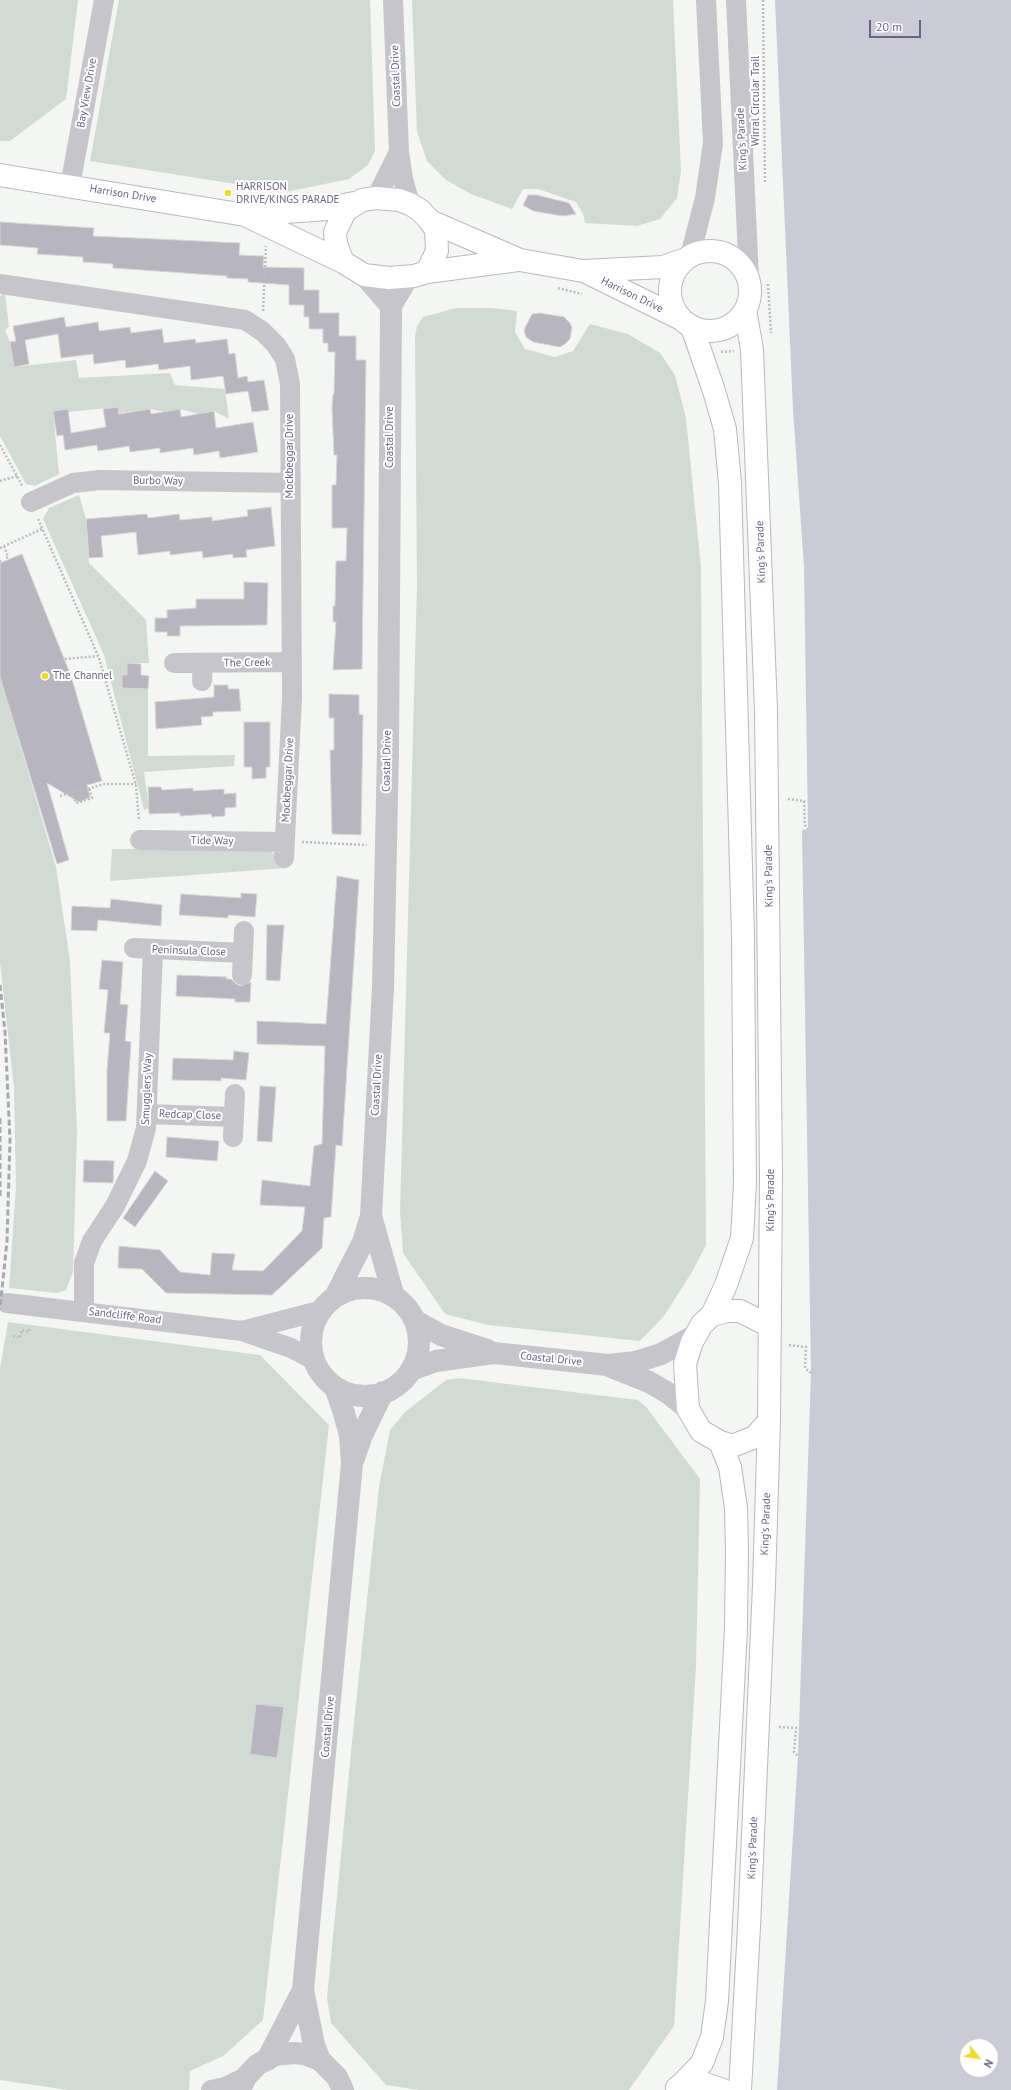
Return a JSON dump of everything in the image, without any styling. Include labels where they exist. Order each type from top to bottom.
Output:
[{"type":"main road","name":"Harrison Drive","points":[[0,175],[245,215],[327,209],[354,203]]},
{"type":"main road","points":[[376,198],[399,200],[410,204],[420,210],[436,230],[437,251],[417,274],[389,278],[364,275],[343,262],[336,244],[335,232],[344,211],[354,203],[376,198]]},
{"type":"main road","name":"Harrison Drive","points":[[245,215],[343,262]]},
{"type":"main road","name":"Harrison Drive","points":[[430,221],[520,260],[583,271],[663,267],[686,258]]},
{"type":"main road","points":[[687,323],[704,331],[722,329],[738,320],[746,310],[750,294],[749,278],[744,267],[735,258],[724,252],[713,250],[701,251],[686,258],[675,271],[670,283],[670,296],[674,308],[687,323],[702,356],[725,429],[730,483],[743,952],[745,1184],[742,1238],[726,1285],[712,1315],[702,1324],[696,1335],[685,1364],[688,1409],[701,1431],[720,1442],[732,1446],[755,1437],[769,1421]]},
{"type":"main road","name":"Harrison Drive","points":[[417,274],[520,260]]},
{"type":"main road","name":"Harrison Drive","points":[[583,271],[687,323]]},
{"type":"main road","name":"King's Parade","points":[[740,2090],[749,1927],[764,1585],[769,1421],[771,1175],[769,865],[766,710],[752,349],[746,310]]},
{"type":"main road","points":[[712,1315],[727,1311],[740,1311],[770,1326]]},
{"type":"main road","points":[[679,2087],[702,2063],[712,2037],[717,2001],[736,1628],[737,1551],[736,1508],[730,1467],[720,1442]]},
{"type":"main road","points":[[679,2087],[697,2081],[723,2090]]},
{"type":"street","name":"Bay View Drive","points":[[70,186],[104,0]]},
{"type":"street","name":"Coastal Drive","points":[[393,0],[399,152],[403,179],[410,204]]},
{"type":"street","points":[[686,258],[705,198],[713,144],[706,0]]},
{"type":"street","name":"King's Parade","points":[[736,0],[749,278]]},
{"type":"street","points":[[376,198],[399,152]]},
{"type":"street","name":"Coastal Drive","points":[[335,1297],[363,1242],[371,1216],[383,987],[386,846],[391,306],[417,274]]},
{"type":"street","points":[[364,275],[391,306]]},
{"type":"street","name":"Mockbeggar Drive","points":[[0,284],[245,320],[262,331],[276,345],[285,359],[290,384],[292,696],[284,850]]},
{"type":"street","name":"Burbo Way","points":[[31,502],[73,483],[100,480],[290,483]]},
{"type":"street","name":"The Creek","points":[[174,663],[202,672],[292,662]]},
{"type":"street","name":"Tide Way","points":[[140,840],[284,850]]},
{"type":"street","points":[[242,975],[244,931]]},
{"type":"street","name":"Peninsula Close","points":[[143,949],[243,953]]},
{"type":"street","name":"Smugglers Way","points":[[84,1311],[84,1262],[92,1241],[115,1206],[137,1161],[146,1128],[147,1114],[143,949]]},
{"type":"street","name":"Redcap Close","points":[[147,1114],[234,1127],[235,1094]]},
{"type":"street","name":"Coastal Drive","points":[[371,1216],[393,1294]]},
{"type":"street","points":[[363,1287],[378,1288],[393,1294],[403,1303],[416,1321],[419,1335],[419,1348],[411,1370],[400,1383],[383,1392],[364,1396],[353,1395],[335,1387],[324,1378],[314,1360],[310,1337],[314,1322],[319,1312],[335,1297],[349,1289],[363,1287]]},
{"type":"street","name":"Sandcliffe Road","points":[[7,1303],[242,1331],[291,1348],[314,1360]]},
{"type":"street","name":"Sandcliffe Road","points":[[242,1331],[319,1312]]},
{"type":"street","name":"Coastal Drive","points":[[416,1321],[441,1335],[494,1353],[608,1365],[636,1362],[661,1354],[696,1335]]},
{"type":"street","name":"Coastal Drive","points":[[411,1370],[436,1361],[494,1353]]},
{"type":"street","name":"Coastal Drive","points":[[608,1365],[648,1382],[668,1393],[688,1409]]},
{"type":"street","name":"Coastal Drive","points":[[320,2060],[314,2045],[303,1990],[352,1463],[350,1434],[335,1387]]},
{"type":"street","name":"Coastal Drive","points":[[352,1463],[362,1435],[383,1392]]},
{"type":"street","name":"Coastal Drive","points":[[267,2060],[303,1990]]},
{"type":"street","points":[[211,2090],[225,2086],[243,2084],[257,2065],[275,2055],[294,2053],[304,2054],[320,2060],[330,2068],[344,2089]]},
{"type":"path","name":"Wirral Circular Trail","points":[[763,0],[765,189]]},
{"type":"path","points":[[262,331],[267,226]]},
{"type":"path","points":[[557,288],[588,295]]},
{"type":"path","points":[[702,356],[716,352],[752,349]]},
{"type":"path","points":[[0,446],[31,502],[98,656],[136,784],[140,840]]},
{"type":"path","points":[[0,481],[17,476]]},
{"type":"path","points":[[0,548],[42,529]]},
{"type":"path","points":[[4,546],[8,557],[6,558]]},
{"type":"path","points":[[50,664],[64,659],[98,656]]},
{"type":"path","points":[[72,792],[76,803],[92,798],[88,788],[103,784],[136,784]]},
{"type":"path","points":[[60,796],[82,789]]},
{"type":"path","points":[[788,799],[804,801],[805,825],[808,829]]},
{"type":"path","points":[[284,850],[386,846]]},
{"type":"path","points":[[13,1336],[20,1338],[22,1330],[29,1332],[30,1327]]},
{"type":"path","points":[[788,1345],[806,1347],[805,1368],[811,1373]]},
{"type":"path","points":[[779,1727],[796,1728],[794,1752],[798,1756]]},
{"type":"shaded area","points":[[0,0],[78,0],[66,99],[10,141],[0,141]]},
{"type":"shaded area","points":[[119,0],[370,0],[375,151],[368,165],[349,179],[286,192],[90,161]]},
{"type":"shaded area","points":[[412,0],[673,0],[681,171],[677,198],[660,219],[637,226],[585,223],[583,214],[576,202],[538,189],[523,189],[512,209],[471,194],[446,180],[427,161],[417,132]]},
{"type":"shaded area","points":[[775,0],[1011,0],[1011,2090],[777,2090],[798,1756],[811,1373],[802,830],[808,829],[804,567],[793,410]]},
{"type":"shaded area","points":[[5,293],[9,327],[5,330],[10,342],[14,367],[76,360],[79,378],[170,373],[175,385],[225,389],[229,419],[214,411],[199,414],[180,409],[166,412],[150,409],[119,413],[117,407],[68,412],[67,409],[53,411],[59,474],[35,486],[26,484],[0,436],[0,296]]},
{"type":"shaded area","points":[[456,308],[491,308],[517,311],[515,332],[525,349],[555,357],[573,351],[590,324],[628,334],[660,353],[675,375],[686,418],[701,568],[706,1245],[692,1272],[664,1316],[640,1341],[488,1325],[445,1314],[403,1253],[400,1212],[417,586],[415,337],[417,326],[423,317]]},
{"type":"shaded area","points":[[79,495],[86,519],[89,563],[146,620],[149,663],[127,663],[127,675],[122,675],[122,688],[148,689],[148,756],[235,755],[234,766],[144,772],[149,808],[144,810],[104,655],[43,519],[49,508]]},
{"type":"shaded area","points":[[0,677],[56,867],[70,961],[77,1132],[73,1272],[66,1290],[57,1293],[9,1288],[16,1187],[14,1088],[0,962]]},
{"type":"shaded area","points":[[112,849],[269,849],[287,868],[110,881]]},
{"type":"shaded area","points":[[8,1322],[260,1355],[329,1425],[263,2020],[223,2056],[190,2071],[189,2090],[68,2090],[0,2080],[0,1368]]},
{"type":"shaded area","points":[[459,1378],[638,1400],[647,1408],[700,1479],[696,1666],[674,2026],[629,2090],[419,2090],[386,2085],[331,2023],[327,1998],[354,1722],[379,1487],[390,1430],[405,1412],[446,1380]]},
{"type":"building","points":[[528,195],[537,195],[569,203],[576,214],[563,216],[533,211],[523,205]]},
{"type":"building","points":[[0,222],[94,228],[93,236],[240,243],[239,255],[264,256],[263,267],[304,268],[304,290],[319,290],[319,313],[339,313],[339,336],[356,336],[356,360],[366,360],[362,669],[333,670],[336,622],[333,622],[333,606],[335,606],[336,561],[346,561],[347,528],[332,528],[332,485],[336,485],[337,455],[334,455],[332,408],[334,394],[335,352],[328,352],[328,343],[323,343],[323,329],[309,329],[309,317],[304,317],[304,305],[289,305],[289,285],[248,282],[248,279],[227,278],[227,276],[113,268],[113,264],[83,262],[83,257],[37,254],[38,248],[0,245]]},
{"type":"building","points":[[540,313],[564,317],[570,323],[572,328],[570,339],[565,344],[560,347],[533,342],[526,337],[524,330],[532,314]]},
{"type":"building","points":[[64,317],[66,327],[98,322],[99,331],[130,327],[131,333],[162,329],[164,343],[195,339],[196,343],[227,339],[229,354],[235,353],[238,378],[247,376],[248,382],[264,380],[269,410],[252,412],[248,391],[226,394],[223,376],[191,380],[190,366],[159,370],[158,364],[126,368],[125,360],[94,364],[93,354],[61,358],[58,334],[25,340],[29,364],[14,367],[10,342],[16,341],[13,326]]},
{"type":"building","points":[[118,407],[119,414],[150,409],[151,414],[180,409],[181,417],[214,411],[216,428],[253,422],[258,452],[220,458],[219,451],[194,455],[193,448],[160,453],[160,448],[130,452],[129,446],[98,451],[97,445],[65,450],[63,435],[57,436],[53,411],[68,409],[71,433],[106,427],[103,409]]},
{"type":"building","points":[[271,507],[275,546],[246,550],[247,557],[233,558],[233,554],[203,558],[202,551],[170,555],[170,551],[138,555],[136,532],[101,536],[103,557],[89,558],[86,519],[147,514],[148,518],[179,514],[180,520],[212,517],[212,521],[248,516],[247,510]]},
{"type":"building","points":[[22,554],[71,676],[102,781],[87,785],[90,797],[79,802],[47,783],[69,860],[57,864],[0,677],[0,563]]},
{"type":"building","points":[[244,582],[268,583],[267,625],[180,626],[180,636],[167,636],[167,632],[155,632],[155,618],[167,618],[167,610],[196,608],[196,599],[244,599]]},
{"type":"building","points":[[127,663],[141,664],[141,675],[149,676],[148,689],[122,688],[122,675],[127,675]]},
{"type":"building","points":[[214,685],[228,685],[228,689],[239,689],[241,711],[213,712],[213,716],[201,717],[202,725],[156,729],[155,702],[214,697]]},
{"type":"building","points":[[329,694],[359,695],[359,714],[363,715],[361,835],[332,834],[330,750],[334,750],[334,718],[329,718]]},
{"type":"building","points":[[244,722],[270,722],[270,767],[266,767],[266,778],[252,779],[252,767],[244,767]]},
{"type":"building","points":[[148,787],[161,787],[162,790],[193,788],[193,791],[224,789],[224,794],[236,793],[236,807],[225,808],[225,816],[212,817],[211,814],[180,816],[180,813],[149,814]]},
{"type":"building","points":[[337,876],[359,880],[342,1146],[336,1145],[331,1217],[324,1218],[322,1248],[272,1295],[166,1293],[142,1269],[118,1268],[119,1246],[160,1250],[180,1272],[210,1275],[212,1253],[235,1254],[232,1270],[263,1271],[302,1231],[305,1207],[260,1205],[262,1180],[310,1186],[314,1146],[322,1144],[325,1046],[257,1044],[257,1021],[326,1024]]},
{"type":"building","points":[[241,893],[257,894],[255,917],[228,915],[228,918],[179,915],[181,894],[241,898]]},
{"type":"building","points":[[111,899],[162,905],[161,926],[98,920],[97,931],[71,930],[72,906],[110,908]]},
{"type":"building","points":[[267,925],[284,925],[280,981],[266,980]]},
{"type":"building","points":[[102,960],[123,962],[120,1004],[128,1005],[125,1041],[131,1042],[126,1121],[107,1121],[107,1070],[110,1033],[104,1033],[108,990],[99,989]]},
{"type":"building","points":[[177,975],[227,977],[226,979],[231,979],[236,984],[241,986],[251,982],[250,1002],[235,1002],[235,999],[176,996]]},
{"type":"building","points":[[234,1051],[249,1053],[246,1080],[221,1078],[221,1081],[172,1080],[173,1058],[233,1060]]},
{"type":"building","points":[[260,1086],[276,1087],[272,1142],[257,1141]]},
{"type":"building","points":[[167,1137],[219,1141],[217,1161],[166,1157]]},
{"type":"building","points":[[84,1160],[114,1161],[113,1183],[83,1182]]},
{"type":"building","points":[[155,1171],[168,1181],[135,1227],[123,1218]]},
{"type":"building","points":[[256,1704],[284,1707],[277,1758],[250,1754]]},
{"type":"railway","points":[[0,985],[5,1032],[10,1140],[7,1241],[0,1309]]},
{"type":"railway","points":[[0,1118],[0,1198]]},
{"type":"place","name":"HARRISON DRIVE/KINGS PARADE","points":[[228,193]]},
{"type":"place","name":"The Channel","points":[[45,676]]}]
